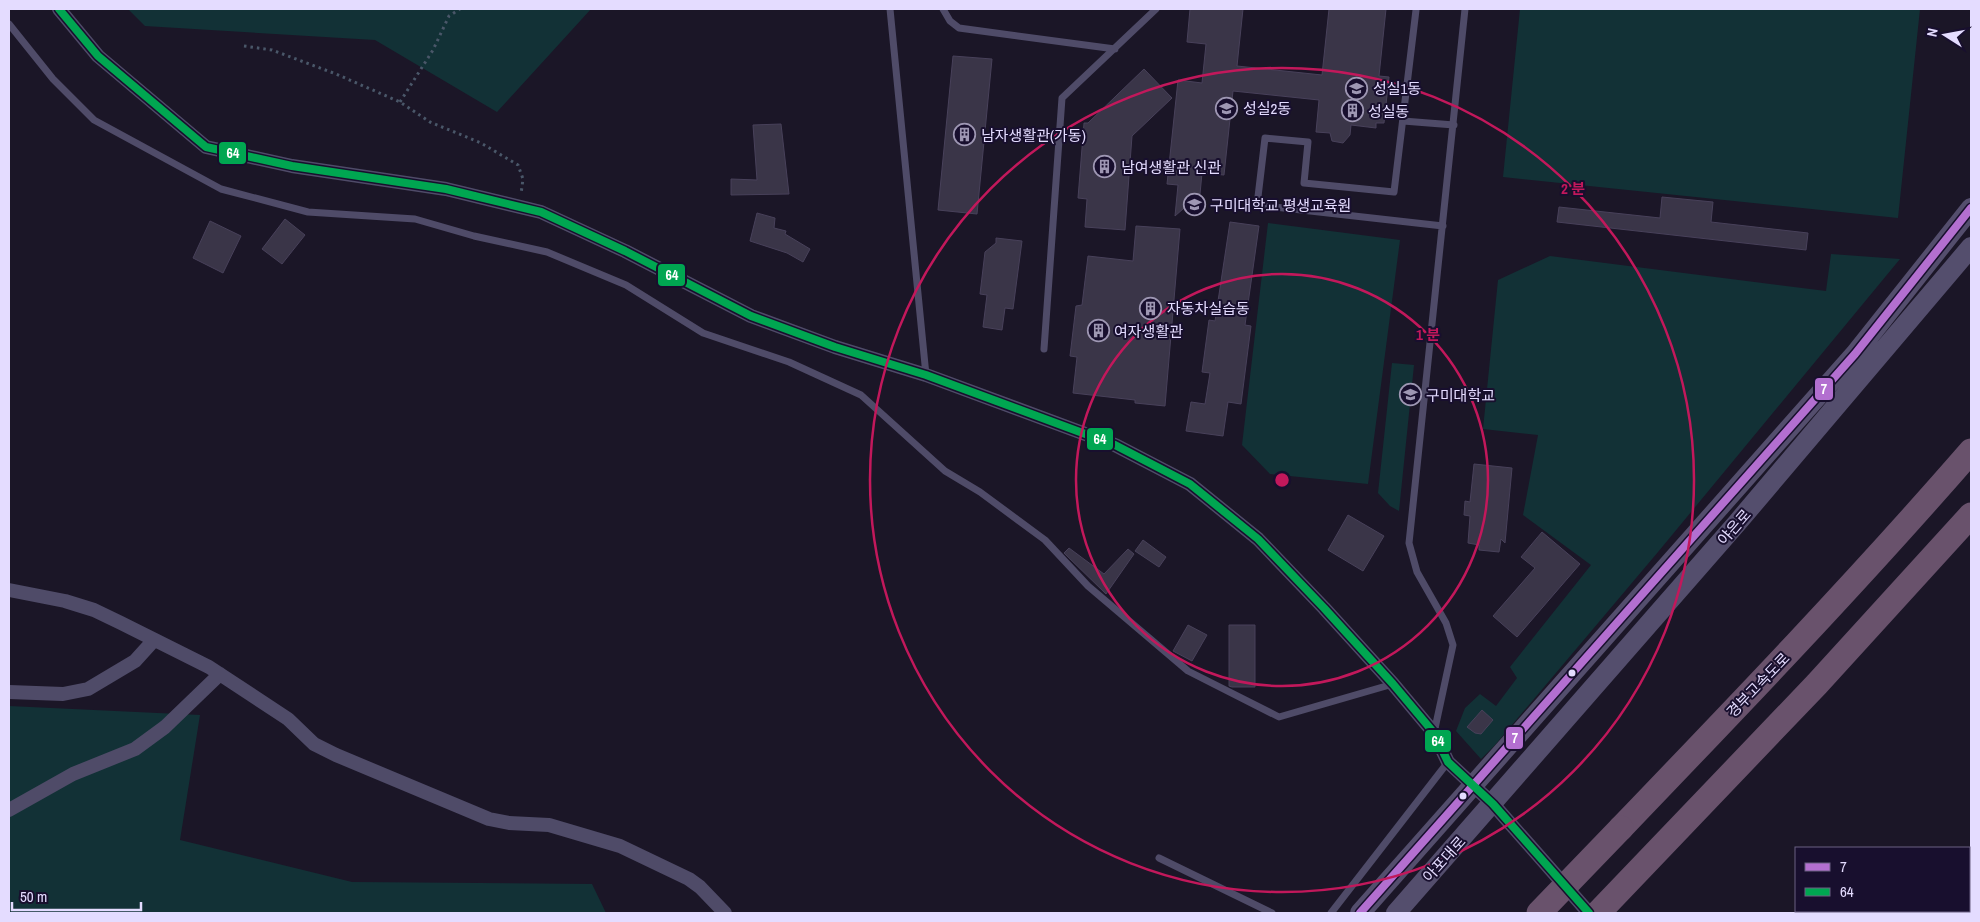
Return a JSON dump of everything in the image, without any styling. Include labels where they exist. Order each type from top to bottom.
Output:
[{"type":"highway","name":"경부고속도로","points":[[1539,913],[1792,650],[1971,451]]},
{"type":"highway","points":[[1598,913],[1818,684],[1971,515]]},
{"type":"main road","name":"야은로","points":[[1474,786],[1855,354],[1971,208]]},
{"type":"main road","name":"야은로","points":[[1493,804],[1744,515],[1971,247]]},
{"type":"main road","name":"아포대로","points":[[1360,913],[1474,786]]},
{"type":"main road","name":"아포대로","points":[[1396,913],[1493,804]]},
{"type":"street","points":[[60,9],[98,56],[206,146],[292,166],[446,189],[541,212],[625,251],[751,316],[835,347],[926,375],[1115,445],[1190,484],[1258,539],[1393,684],[1434,733],[1448,762],[1493,804],[1589,913]]},
{"type":"street","points":[[9,590],[65,601],[94,610],[154,640],[220,674],[288,718],[314,744],[336,755],[489,819],[509,823],[549,825],[620,846],[689,879],[700,887],[725,913]]},
{"type":"street","points":[[9,692],[63,694],[88,689],[135,661],[154,640]]},
{"type":"street","points":[[9,810],[73,774],[136,749],[165,727],[220,674]]},
{"type":"lane","points":[[890,9],[926,375]]},
{"type":"lane","points":[[943,9],[950,21],[959,28],[1115,49]]},
{"type":"lane","points":[[1044,349],[1062,98],[1156,9]]},
{"type":"lane","points":[[1434,733],[1453,645],[1446,623],[1417,572],[1409,543],[1465,9]]},
{"type":"lane","points":[[1416,10],[1394,192],[1304,183],[1308,142],[1265,138],[1257,205],[1443,226]]},
{"type":"lane","points":[[9,24],[53,78],[94,120],[221,189],[308,212],[415,219],[474,236],[547,252],[626,285],[703,333],[789,362],[861,395],[945,471],[980,492],[1045,540],[1088,586],[1188,671],[1279,717],[1393,684]]},
{"type":"lane","points":[[1403,121],[1454,124]]},
{"type":"lane","points":[[1331,913],[1448,762]]},
{"type":"lane","points":[[1159,858],[1272,913]]},
{"type":"path","points":[[400,102],[433,50],[449,16],[460,9]]},
{"type":"path","points":[[244,46],[272,50],[336,74],[400,102],[430,122],[481,143],[518,165],[523,179],[518,207]]},
{"type":"green space","points":[[128,9],[591,9],[497,112],[375,40],[145,26]]},
{"type":"green space","points":[[1520,9],[1920,9],[1898,218],[1503,177]]},
{"type":"green space","points":[[1268,223],[1400,240],[1368,484],[1270,474],[1242,445]]},
{"type":"green space","points":[[1831,254],[1900,259],[1658,552],[1495,745],[1481,759],[1456,731],[1465,708],[1480,694],[1496,706],[1517,678],[1510,667],[1591,565],[1523,515],[1538,435],[1483,429],[1498,280],[1550,256],[1826,291]]},
{"type":"green space","points":[[1392,363],[1414,365],[1399,511],[1390,506],[1378,493]]},
{"type":"green space","points":[[9,706],[200,715],[180,840],[352,882],[592,884],[606,913],[9,913]]},
{"type":"building","name":"성실동","points":[[1190,9],[1243,9],[1237,66],[1322,75],[1329,9],[1386,9],[1379,76],[1389,77],[1384,123],[1376,123],[1376,128],[1351,125],[1350,135],[1343,143],[1332,141],[1330,133],[1316,132],[1319,100],[1233,91],[1224,175],[1202,173],[1200,194],[1175,216],[1178,185],[1167,184],[1178,80],[1202,83],[1206,44],[1187,42]]},
{"type":"building","name":"남자생활관(가동)","points":[[953,56],[992,59],[977,214],[938,210]]},
{"type":"building","name":"남여생활관 신관","points":[[1144,69],[1172,98],[1132,136],[1125,230],[1085,227],[1087,199],[1078,198],[1084,123],[1088,123]]},
{"type":"building","points":[[781,124],[789,194],[731,195],[731,179],[757,180],[753,125]]},
{"type":"building","points":[[1662,197],[1713,202],[1711,222],[1808,233],[1806,250],[1557,222],[1559,207],[1660,218]]},
{"type":"building","points":[[757,213],[775,218],[774,228],[786,231],[785,234],[810,249],[803,262],[787,253],[750,241]]},
{"type":"building","points":[[285,219],[305,235],[282,264],[262,249]]},
{"type":"building","points":[[210,221],[241,236],[223,273],[193,258]]},
{"type":"building","points":[[1230,222],[1259,226],[1245,325],[1251,326],[1241,404],[1228,402],[1223,436],[1186,431],[1191,402],[1205,404],[1210,373],[1202,372],[1209,320],[1215,321]]},
{"type":"building","points":[[1136,226],[1180,229],[1165,406],[1135,403],[1135,400],[1073,393],[1077,357],[1070,356],[1076,306],[1082,305],[1088,256],[1133,261]]},
{"type":"building","points":[[996,238],[1022,241],[1013,309],[1005,308],[1002,330],[983,327],[987,295],[980,294],[985,252],[996,243]]},
{"type":"building","points":[[1474,464],[1512,468],[1505,543],[1501,539],[1499,552],[1479,550],[1479,545],[1468,543],[1470,516],[1464,515],[1465,501],[1470,502]]},
{"type":"building","points":[[1348,515],[1384,536],[1363,571],[1328,550]]},
{"type":"building","points":[[1542,532],[1580,564],[1517,637],[1493,616],[1535,568],[1521,557]]},
{"type":"building","points":[[1143,540],[1166,557],[1159,567],[1135,551]]},
{"type":"building","points":[[1069,548],[1104,574],[1128,549],[1134,554],[1106,594],[1064,553]]},
{"type":"building","points":[[1188,625],[1207,635],[1192,661],[1173,651]]},
{"type":"building","points":[[1229,625],[1255,625],[1255,687],[1229,686]]},
{"type":"building","points":[[1482,710],[1493,720],[1481,734],[1475,733],[1467,727]]},
{"type":"transit line","name":"64","points":[[59,9],[98,56],[206,147],[292,166],[446,189],[541,212],[625,251],[751,316],[835,347],[926,375],[1115,445],[1190,484],[1258,539],[1324,608],[1393,684],[1434,733],[1448,762],[1493,804],[1589,913]]},
{"type":"transit line","name":"7","points":[[1360,913],[1855,354],[1971,208]]},
{"type":"place","name":"성실1동","points":[[1357,88]]},
{"type":"place","name":"성실2동","points":[[1227,108]]},
{"type":"place","name":"성실동","points":[[1352,111]]},
{"type":"place","name":"남자생활관(가동)","points":[[965,135]]},
{"type":"place","name":"남여생활관 신관","points":[[1105,167]]},
{"type":"place","name":"구미대학교 평생교육원","points":[[1194,205]]},
{"type":"place","name":"자동차실습동","points":[[1151,308]]},
{"type":"place","name":"여자생활관","points":[[1098,331]]},
{"type":"place","name":"구미대학교","points":[[1410,395]]}]
